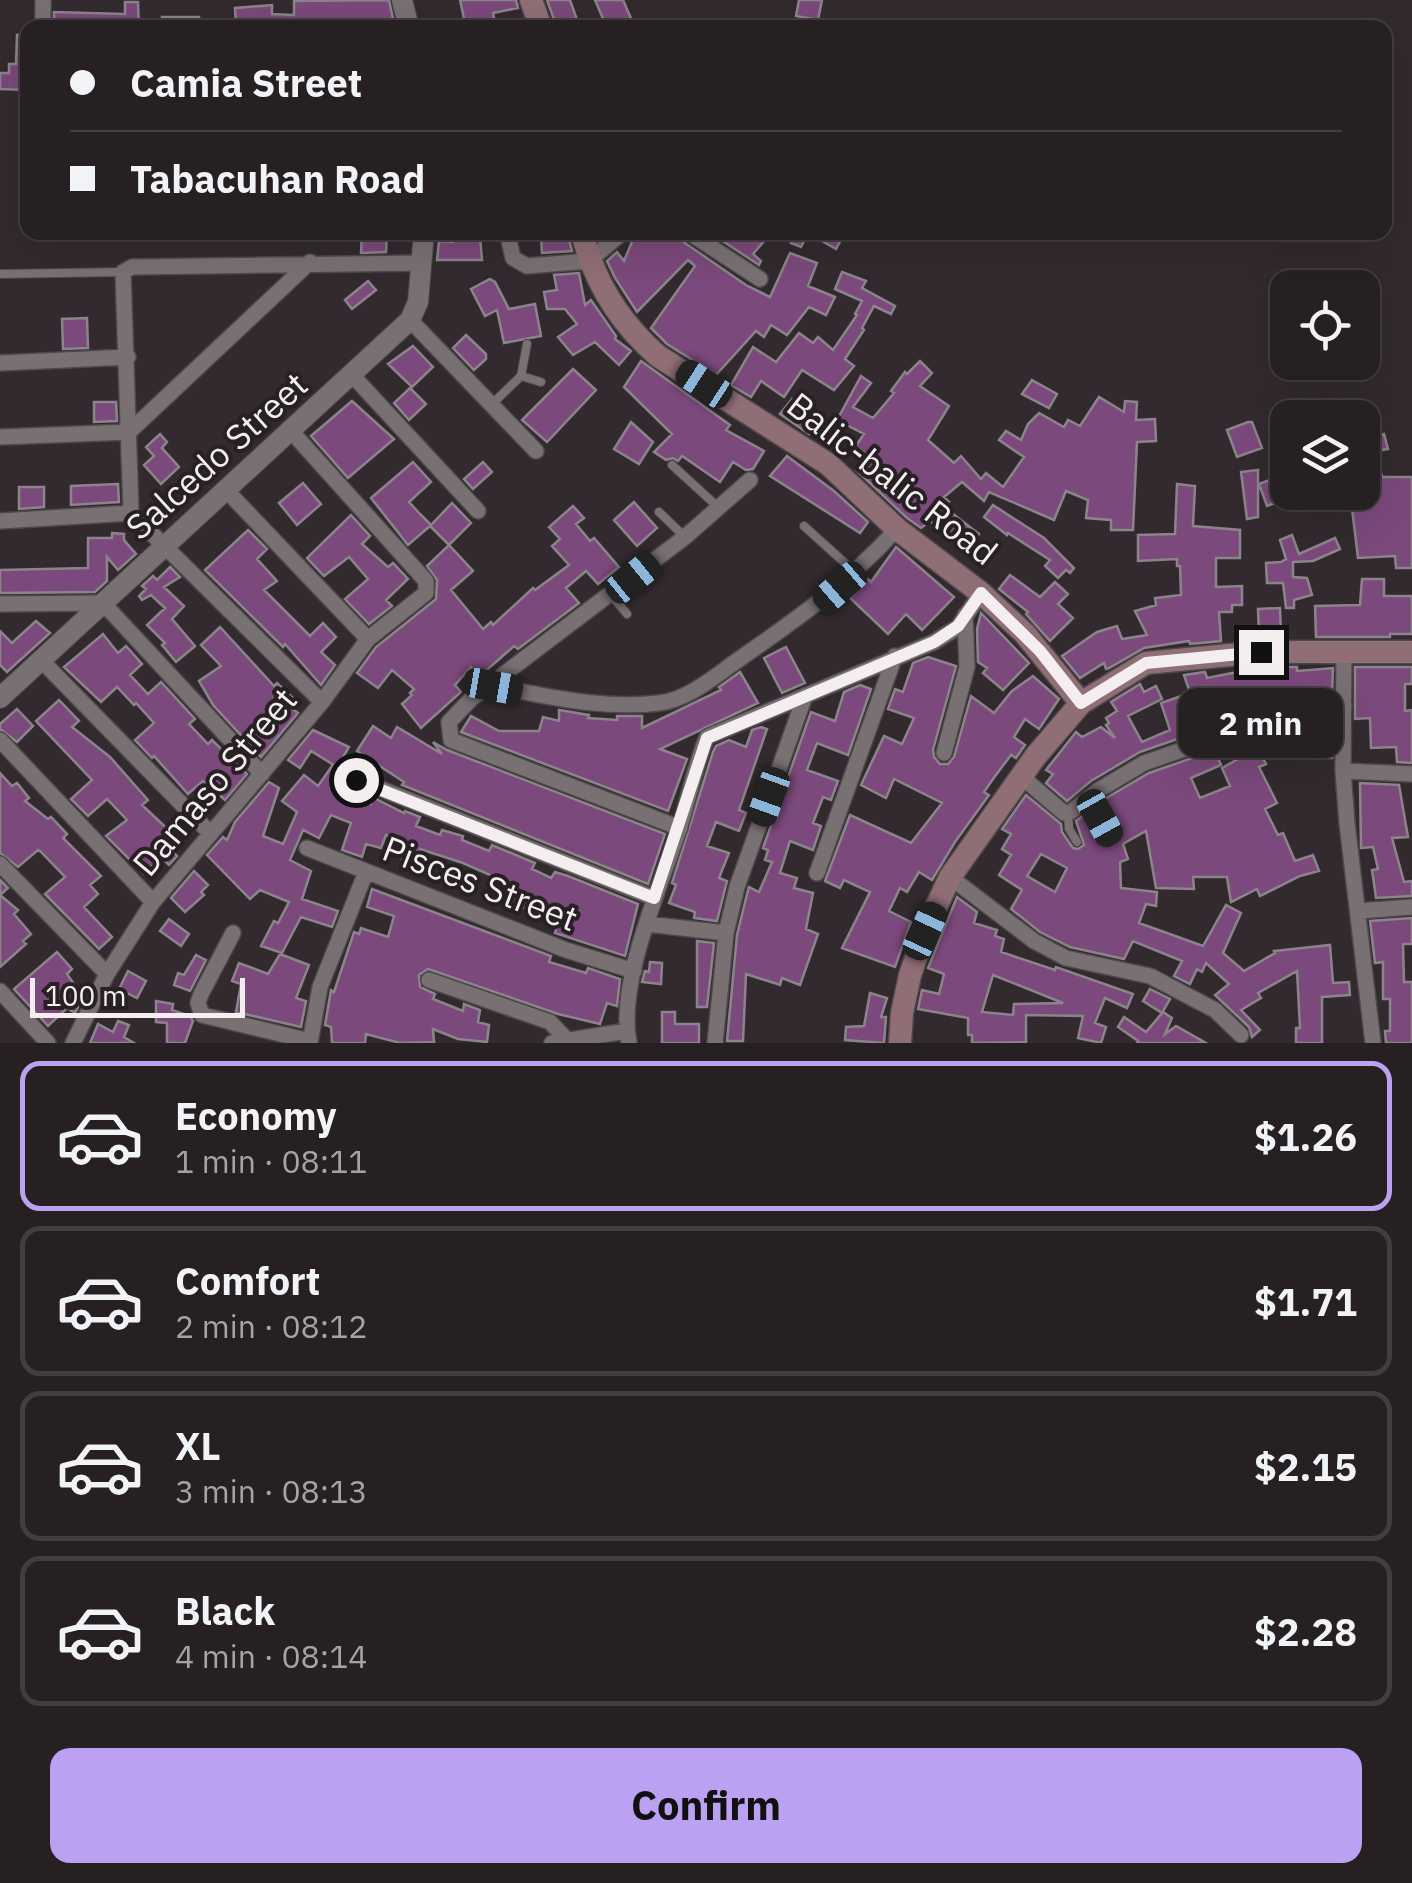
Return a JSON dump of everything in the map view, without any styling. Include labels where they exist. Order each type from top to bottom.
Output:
[{"type":"main road","name":"Balic-balic Road","points":[[584,240],[589,261],[618,314],[658,356],[828,464],[896,530],[981,593],[1035,646],[1081,703]]},
{"type":"main road","points":[[900,1043],[910,975],[950,877],[1022,776],[1081,703],[1146,663],[1261,652],[1412,652]]},
{"type":"street","points":[[423,240],[418,302],[410,320],[536,451]]},
{"type":"street","points":[[509,240],[513,258],[527,266],[589,261],[614,240]]},
{"type":"street","points":[[700,240],[760,279]]},
{"type":"street","points":[[0,437],[128,432],[310,262]]},
{"type":"street","points":[[322,702],[131,513],[124,272],[132,266],[420,263]]},
{"type":"street","name":"Salcedo Street","points":[[0,698],[410,320]]},
{"type":"street","points":[[0,364],[128,358]]},
{"type":"street","points":[[353,376],[478,511]]},
{"type":"street","name":"Damaso Street","points":[[72,1043],[107,974],[153,902],[322,702],[368,639],[426,593],[426,582],[291,432]]},
{"type":"street","points":[[680,828],[451,740],[448,722],[685,537],[750,480]]},
{"type":"street","points":[[227,491],[368,639]]},
{"type":"street","points":[[0,520],[131,513]]},
{"type":"street","points":[[493,686],[584,703],[663,703],[693,692],[824,600],[896,530]]},
{"type":"street","points":[[429,980],[550,1022],[560,1042],[628,1037],[634,972],[707,738],[934,642],[958,626],[981,593]]},
{"type":"street","points":[[0,604],[103,603],[262,774]]},
{"type":"street","points":[[944,753],[966,667],[966,615]]},
{"type":"street","points":[[1344,651],[1343,771],[1373,1043]]},
{"type":"street","points":[[817,873],[895,656]]},
{"type":"street","points":[[41,660],[210,832]]},
{"type":"street","points":[[715,1043],[726,933],[737,887],[805,696]]},
{"type":"street","points":[[1022,776],[1064,813],[1144,763],[1268,720],[1344,706]]},
{"type":"street","points":[[0,740],[153,902]]},
{"type":"street","points":[[1343,771],[1412,774]]},
{"type":"street","points":[[356,780],[654,898]]},
{"type":"street","name":"Pisces Street","points":[[307,848],[566,950],[634,972]]},
{"type":"street","points":[[0,864],[107,974]]},
{"type":"street","points":[[233,934],[201,994],[198,1004],[202,1015],[310,1042],[320,987],[366,872]]},
{"type":"street","points":[[950,877],[1034,941],[1066,958],[1150,976],[1215,1010],[1240,1035]]},
{"type":"street","points":[[1359,911],[1412,907]]},
{"type":"street","points":[[647,924],[726,933]]},
{"type":"street","points":[[0,991],[48,1043]]},
{"type":"lane","points":[[0,274],[124,272]]},
{"type":"lane","points":[[491,405],[521,376],[527,344]]},
{"type":"lane","points":[[521,376],[541,382]]},
{"type":"lane","points":[[672,465],[718,506]]},
{"type":"lane","points":[[659,512],[685,537]]},
{"type":"lane","points":[[804,526],[856,573]]},
{"type":"lane","points":[[611,595],[627,614]]},
{"type":"lane","points":[[1088,798],[1110,837]]},
{"type":"lane","points":[[1068,812],[1069,828],[1077,842]]},
{"type":"building","points":[[389,0],[393,20],[236,20],[235,8],[272,5],[272,14],[294,15],[294,1]]},
{"type":"building","points":[[460,0],[516,0],[518,8],[493,13],[494,20],[464,20]]},
{"type":"building","points":[[547,0],[570,0],[577,20],[554,20]]},
{"type":"building","points":[[595,0],[623,0],[632,20],[604,20]]},
{"type":"building","points":[[799,0],[822,0],[818,20],[796,16]]},
{"type":"building","points":[[125,2],[138,2],[139,20],[54,20],[54,12],[125,14]]},
{"type":"building","points":[[162,17],[199,17],[199,20]]},
{"type":"building","points":[[20,35],[20,90],[0,89],[0,73],[9,73],[9,64],[16,64]]},
{"type":"building","points":[[362,240],[387,240],[386,252],[361,253]]},
{"type":"building","points":[[480,240],[482,260],[437,260],[439,241]]},
{"type":"building","points":[[541,240],[569,240],[572,251],[542,253]]},
{"type":"building","points":[[633,240],[681,240],[770,297],[790,253],[817,263],[808,286],[835,297],[826,315],[809,307],[787,335],[771,325],[764,337],[756,331],[716,375],[667,344],[651,328],[695,266],[688,260],[637,312],[607,261],[617,252],[624,261]]},
{"type":"building","points":[[721,240],[765,240],[753,254],[761,261],[759,265]]},
{"type":"building","points":[[820,240],[841,240],[836,249]]},
{"type":"building","points":[[842,272],[866,281],[862,288],[895,306],[891,314],[874,306],[845,359],[854,366],[834,390],[802,370],[784,397],[761,381],[751,397],[731,385],[753,347],[776,362],[799,333],[813,343],[818,337],[833,350],[862,301],[835,289]]},
{"type":"building","points":[[579,273],[585,305],[591,300],[615,339],[631,351],[619,365],[595,342],[573,355],[558,337],[577,324],[565,309],[547,309],[544,292],[557,290],[554,275]]},
{"type":"building","points":[[490,279],[509,309],[535,304],[541,336],[504,343],[497,310],[485,316],[471,289]]},
{"type":"building","points":[[368,281],[376,290],[352,309],[345,300]]},
{"type":"building","points":[[87,318],[88,348],[63,349],[62,319]]},
{"type":"building","points":[[466,335],[486,354],[474,370],[453,348]]},
{"type":"building","points":[[413,346],[433,367],[412,387],[388,364]]},
{"type":"building","points":[[641,361],[730,425],[726,430],[764,451],[753,469],[746,470],[733,462],[720,482],[682,456],[678,461],[666,460],[654,452],[672,434],[624,387]]},
{"type":"building","points":[[920,361],[932,373],[920,386],[949,406],[928,440],[954,463],[961,456],[981,479],[986,473],[1003,487],[1024,457],[999,440],[1006,431],[1021,440],[1028,424],[1039,413],[1064,427],[1068,420],[1080,426],[1099,397],[1124,412],[1125,401],[1137,402],[1136,420],[1155,419],[1156,441],[1137,442],[1133,530],[1111,530],[1111,520],[1086,518],[1088,500],[1066,491],[1054,520],[989,492],[984,501],[962,482],[944,497],[949,502],[944,507],[979,534],[968,549],[930,521],[921,528],[907,518],[856,470],[869,456],[855,447],[864,434],[837,420],[861,376],[871,383],[853,407],[873,418],[905,372]]},
{"type":"building","points":[[573,369],[596,390],[547,442],[522,420]]},
{"type":"building","points":[[1032,380],[1057,394],[1049,408],[1022,394]]},
{"type":"building","points":[[410,388],[426,404],[409,420],[394,403]]},
{"type":"building","points":[[792,399],[816,423],[809,434],[780,414]]},
{"type":"building","points":[[352,401],[394,439],[348,478],[311,436]]},
{"type":"building","points":[[94,402],[116,402],[117,421],[94,422]]},
{"type":"building","points":[[631,422],[653,442],[639,464],[614,449]]},
{"type":"building","points":[[1252,422],[1262,448],[1237,457],[1227,430]]},
{"type":"building","points":[[160,434],[167,442],[162,448],[179,467],[161,484],[144,465],[154,456],[146,447]]},
{"type":"building","points":[[1384,434],[1388,449],[1380,450],[1380,435]]},
{"type":"building","points":[[787,456],[868,522],[860,533],[770,476]]},
{"type":"building","points":[[413,462],[431,482],[409,502],[420,514],[431,525],[452,503],[471,523],[449,545],[430,526],[408,545],[371,498]]},
{"type":"building","points":[[483,462],[492,472],[473,489],[464,479]]},
{"type":"building","points":[[1380,468],[1382,477],[1412,477],[1412,568],[1396,568],[1395,556],[1358,558],[1352,510],[1380,510]]},
{"type":"building","points":[[1258,470],[1258,517],[1247,519],[1241,472]]},
{"type":"building","points":[[1270,480],[1270,505],[1267,506],[1259,484]]},
{"type":"building","points":[[303,483],[321,504],[297,525],[279,503]]},
{"type":"building","points":[[118,484],[119,502],[71,505],[71,486]]},
{"type":"building","points":[[1177,484],[1195,486],[1193,526],[1240,530],[1240,558],[1216,558],[1216,587],[1242,586],[1242,605],[1232,605],[1232,612],[1219,612],[1221,641],[1144,648],[1109,668],[1104,663],[1080,678],[1062,656],[1097,632],[1117,626],[1122,639],[1147,635],[1135,611],[1156,605],[1155,598],[1181,595],[1177,559],[1138,561],[1138,535],[1175,534]]},
{"type":"building","points":[[19,487],[44,487],[44,507],[19,509]]},
{"type":"building","points":[[634,502],[657,528],[637,546],[614,520]]},
{"type":"building","points":[[993,505],[1044,538],[1074,568],[1070,573],[1066,570],[1058,578],[1045,566],[1050,560],[984,517]]},
{"type":"building","points":[[573,506],[584,518],[576,524],[619,567],[598,584],[586,571],[566,588],[579,603],[518,649],[514,646],[479,677],[471,667],[455,685],[461,692],[421,728],[402,704],[414,689],[392,670],[378,688],[357,673],[376,647],[436,599],[437,580],[427,566],[449,545],[473,571],[451,590],[483,629],[491,622],[493,625],[533,588],[569,565],[552,546],[560,539],[549,527]]},
{"type":"building","points":[[351,515],[370,536],[362,544],[388,567],[393,563],[408,579],[386,600],[392,606],[369,624],[345,599],[368,579],[349,557],[324,576],[307,558]]},
{"type":"building","points":[[248,530],[267,549],[257,559],[277,581],[264,590],[310,636],[323,623],[336,637],[321,652],[335,665],[321,685],[285,644],[283,647],[205,570]]},
{"type":"building","points":[[112,533],[124,534],[124,540],[136,554],[118,570],[107,557],[107,581],[95,592],[0,593],[0,570],[88,568],[88,538],[112,538]]},
{"type":"building","points":[[1292,535],[1299,554],[1335,538],[1340,549],[1313,561],[1293,562],[1293,577],[1307,578],[1312,595],[1294,600],[1294,608],[1286,608],[1283,583],[1267,583],[1266,563],[1286,559],[1280,540]]},
{"type":"building","points":[[896,547],[954,597],[922,630],[906,614],[888,634],[850,598],[868,579],[871,582]]},
{"type":"building","points":[[170,567],[180,577],[164,587],[184,606],[172,619],[195,646],[176,662],[162,645],[165,643],[147,625],[165,608],[151,595],[142,600],[139,596],[146,589],[142,586],[153,576],[157,580]]},
{"type":"building","points":[[1010,575],[1040,597],[1055,582],[1068,594],[1058,604],[1073,618],[1050,641],[1028,612],[999,589]]},
{"type":"building","points":[[1362,579],[1384,579],[1384,596],[1412,596],[1412,634],[1316,637],[1315,606],[1360,605]]},
{"type":"building","points":[[1280,608],[1281,633],[1259,634],[1258,609]]},
{"type":"building","points":[[981,613],[1029,663],[1003,690],[983,673],[987,668],[978,662],[977,629]]},
{"type":"building","points":[[36,621],[50,633],[7,672],[0,665],[0,631],[12,643]]},
{"type":"building","points":[[220,627],[274,686],[277,683],[293,698],[287,705],[298,713],[261,757],[213,705],[199,681],[221,666],[201,645]]},
{"type":"building","points":[[103,634],[118,653],[126,646],[142,664],[130,675],[148,694],[161,682],[195,719],[189,724],[247,774],[225,800],[203,781],[188,794],[135,740],[154,723],[136,703],[117,687],[101,702],[64,667]]},
{"type":"building","points":[[786,647],[805,683],[782,693],[764,658]]},
{"type":"building","points":[[928,657],[956,666],[933,750],[940,764],[948,764],[954,757],[971,696],[994,713],[1012,691],[1033,676],[1059,699],[1039,729],[1025,719],[1014,737],[1025,745],[1016,758],[1011,755],[984,792],[989,795],[932,880],[919,872],[907,892],[900,888],[889,911],[911,922],[895,967],[842,948],[870,892],[844,880],[840,888],[825,881],[850,815],[911,843],[942,803],[894,779],[886,798],[861,785],[884,736],[902,744],[914,718],[888,709],[895,689],[903,692],[913,663]]},
{"type":"building","points":[[1262,667],[1297,667],[1297,671],[1333,668],[1332,696],[1264,709],[1140,752],[1091,781],[1067,801],[1046,783],[1053,774],[1046,770],[1076,732],[1082,737],[1101,727],[1115,738],[1106,725],[1106,718],[1117,711],[1111,702],[1140,684],[1144,692],[1156,686],[1162,699],[1128,716],[1142,742],[1170,730],[1161,703],[1190,693],[1184,675],[1205,672],[1207,678]]},
{"type":"building","points":[[1355,667],[1412,667],[1412,684],[1405,684],[1405,711],[1412,710],[1412,763],[1397,762],[1396,747],[1371,748],[1370,718],[1355,719]]},
{"type":"building","points":[[740,672],[758,703],[660,749],[687,759],[668,811],[461,732],[471,716],[499,731],[539,731],[543,717],[559,721],[559,710],[589,715],[588,718],[617,720],[617,716],[642,716],[642,728],[721,690],[719,687]]},
{"type":"building","points":[[860,685],[871,689],[848,755],[817,743],[807,770],[838,781],[831,800],[823,797],[813,823],[821,826],[813,850],[790,841],[780,873],[797,878],[794,888],[813,893],[806,929],[818,934],[800,985],[782,978],[780,985],[746,974],[743,1041],[727,1041],[737,935],[748,890],[749,887],[759,892],[772,862],[765,860],[768,850],[763,848],[811,712],[835,721],[844,692]]},
{"type":"building","points":[[59,700],[79,721],[72,727],[110,757],[148,800],[142,805],[174,835],[165,844],[177,856],[169,865],[161,857],[144,874],[106,836],[127,820],[107,799],[88,816],[71,799],[92,780],[36,721]]},
{"type":"building","points":[[17,709],[33,726],[17,742],[0,729],[0,724]]},
{"type":"building","points":[[1332,719],[1332,758],[1299,758],[1299,735],[1264,748],[1259,735]]},
{"type":"building","points":[[373,726],[391,738],[397,727],[442,754],[433,742],[665,834],[648,884],[402,785],[404,782],[357,751]]},
{"type":"building","points":[[767,729],[739,810],[746,813],[739,831],[716,822],[707,846],[729,853],[719,878],[727,881],[717,921],[694,918],[695,912],[669,903],[713,752],[729,740],[746,747],[752,730]]},
{"type":"building","points":[[313,730],[349,747],[337,767],[311,751],[300,768],[288,760]]},
{"type":"building","points":[[1258,748],[1266,764],[1259,767],[1277,803],[1265,809],[1278,835],[1283,833],[1295,861],[1313,855],[1319,871],[1260,896],[1257,889],[1231,902],[1227,877],[1193,877],[1194,889],[1156,888],[1146,831],[1123,844],[1128,859],[1120,862],[1121,888],[1157,892],[1156,906],[1146,904],[1139,923],[1203,946],[1226,905],[1241,913],[1223,953],[1244,971],[1274,951],[1330,945],[1333,983],[1349,982],[1350,995],[1322,997],[1322,1043],[1296,1043],[1296,1028],[1300,1028],[1297,971],[1258,993],[1261,998],[1241,1010],[1260,1030],[1252,1037],[1249,1027],[1215,995],[1229,984],[1206,963],[1202,972],[1197,969],[1190,984],[1174,976],[1182,961],[1133,941],[1124,959],[1070,947],[1040,932],[1011,909],[1022,890],[999,875],[1011,855],[1002,849],[1011,834],[1002,829],[1026,795],[1061,824],[1062,832],[1078,849],[1084,845],[1076,821],[1088,812],[1103,841],[1111,844],[1117,836],[1100,803],[1149,773],[1215,750],[1221,765],[1191,778],[1200,798],[1230,786],[1222,768]],"holes":[[[1041,854],[1067,868],[1055,892],[1027,876]]]},
{"type":"building","points":[[332,766],[343,772],[333,785],[342,792],[371,804],[374,798],[420,817],[416,826],[440,835],[442,830],[463,836],[462,840],[489,851],[492,845],[535,863],[532,869],[551,878],[555,872],[638,904],[625,956],[555,933],[558,923],[510,902],[517,887],[463,863],[420,849],[413,866],[402,860],[408,845],[386,835],[381,848],[366,844],[362,857],[342,850],[351,823],[331,815],[319,838],[303,830],[290,860],[311,871],[302,899],[338,911],[332,927],[301,917],[282,953],[261,946],[289,902],[260,890],[250,899],[207,855],[223,837],[227,840],[235,822],[269,782],[279,788],[263,836],[283,844],[297,812],[282,801],[304,775],[318,786]]},
{"type":"building","points":[[0,773],[12,786],[17,783],[29,798],[25,801],[48,819],[51,817],[67,834],[63,838],[101,876],[90,885],[98,894],[84,907],[112,937],[99,949],[45,894],[65,877],[41,852],[38,850],[18,867],[0,853]]},
{"type":"building","points":[[1360,783],[1399,785],[1408,837],[1392,838],[1404,882],[1412,881],[1412,896],[1376,898],[1372,870],[1378,869],[1373,847],[1361,848]]},
{"type":"building","points":[[194,871],[208,885],[201,892],[204,895],[185,912],[171,898]]},
{"type":"building","points":[[372,889],[551,956],[549,962],[586,973],[588,968],[620,979],[617,1006],[607,1003],[600,1024],[558,1014],[428,969],[419,975],[420,987],[435,994],[433,999],[463,1011],[464,1004],[480,1010],[478,1022],[489,1025],[487,1042],[458,1039],[433,1029],[434,1042],[400,1043],[366,1034],[365,1043],[332,1043],[331,1027],[325,1025],[331,990],[334,992],[354,932],[359,934],[361,928],[388,937],[394,916],[367,907]]},
{"type":"building","points":[[0,895],[18,910],[14,914],[31,934],[23,941],[26,944],[0,967]]},
{"type":"building","points":[[957,897],[977,912],[974,923],[997,930],[995,936],[1004,939],[1001,952],[1133,994],[1127,1008],[1105,998],[1095,1023],[1106,1027],[1101,1043],[1078,1038],[1083,1016],[1026,1015],[1026,1042],[972,1043],[968,1018],[918,1009],[922,990],[939,994],[944,974],[928,968]],"holes":[[[993,975],[1063,1003],[1014,1004],[1013,1015],[982,1012]]]},
{"type":"building","points":[[1412,918],[1412,944],[1403,944],[1404,982],[1412,982],[1412,1043],[1386,1043],[1390,999],[1383,999],[1383,962],[1375,963],[1370,921]]},
{"type":"building","points":[[169,919],[189,934],[181,946],[160,931]]},
{"type":"building","points":[[697,941],[714,943],[707,1007],[697,1007]]},
{"type":"building","points":[[57,952],[72,969],[67,974],[78,990],[72,996],[80,1003],[75,1013],[67,1008],[48,1026],[14,989]]},
{"type":"building","points":[[280,954],[309,965],[296,998],[306,1001],[301,1027],[236,1012],[241,984],[232,981],[239,963],[268,974]]},
{"type":"building","points":[[196,955],[206,960],[190,991],[174,985],[178,973],[184,975]]},
{"type":"building","points":[[650,962],[662,963],[661,984],[642,982]]},
{"type":"building","points":[[128,971],[146,981],[137,998],[119,989]]},
{"type":"building","points":[[1150,989],[1170,999],[1162,1013],[1143,1001]]},
{"type":"building","points":[[870,993],[887,998],[881,1017],[886,1017],[884,1043],[845,1040],[846,1027],[864,1026]]},
{"type":"building","points":[[156,1001],[173,1004],[172,1010],[190,1016],[193,1021],[185,1043],[167,1043],[167,1023],[156,1022]]},
{"type":"building","points":[[662,1012],[675,1012],[675,1024],[699,1024],[699,1043],[662,1043]]},
{"type":"building","points":[[1163,1012],[1172,1018],[1165,1034],[1176,1026],[1206,1043],[1137,1043],[1118,1027],[1124,1017],[1146,1032]]},
{"type":"building","points":[[118,1021],[129,1025],[124,1037],[134,1043],[90,1043],[98,1024],[113,1032]]},
{"type":"route","points":[[356,780],[654,898],[707,738],[934,642],[958,626],[981,593],[1025,634],[1081,703],[1146,663],[1261,652]]}]
